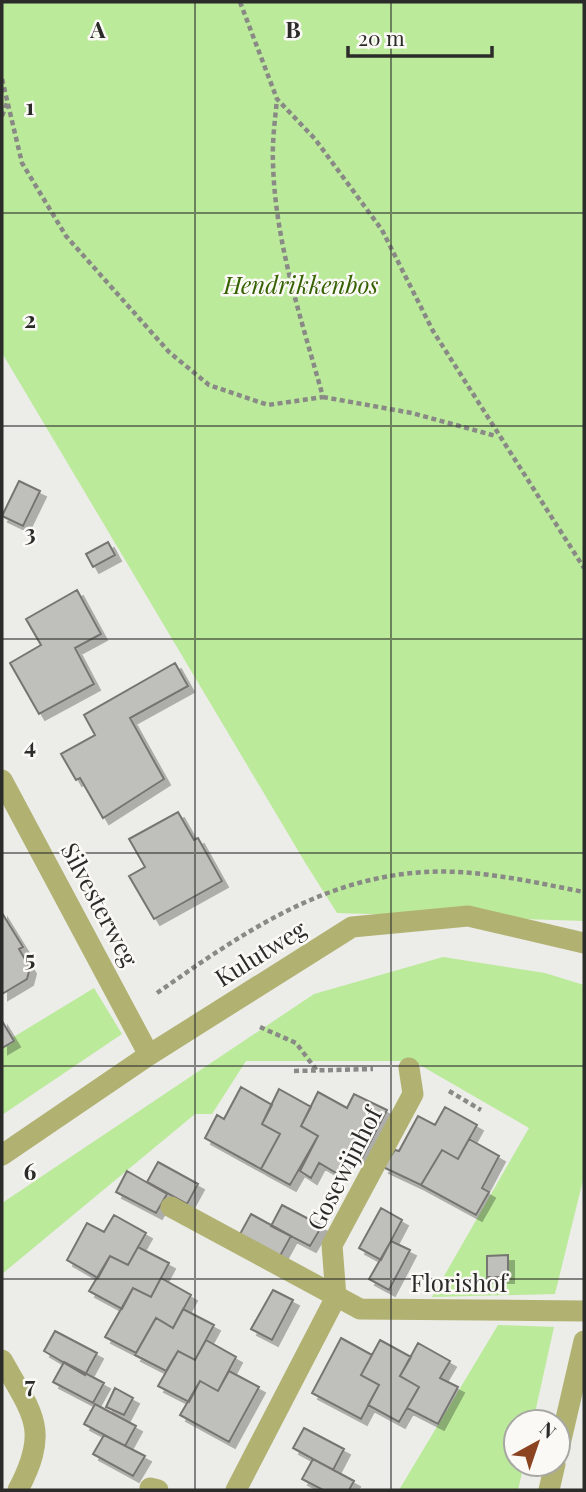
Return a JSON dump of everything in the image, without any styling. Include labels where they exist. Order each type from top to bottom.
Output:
[{"type":"street","name":"Silvesterweg","points":[[2,780],[8,802],[149,1055]]},
{"type":"street","name":"Kulutweg","points":[[2,1155],[149,1055],[352,927],[468,916],[584,943]]},
{"type":"street","name":"Gosewijnhof","points":[[336,1297],[332,1245],[414,1094],[409,1068]]},
{"type":"street","name":"Florishof","points":[[171,1207],[360,1309],[584,1311]]},
{"type":"street","points":[[245,1487],[336,1297]]},
{"type":"street","points":[[568,1408],[584,1341]]},
{"type":"street","points":[[2,1360],[34,1418],[35,1458],[18,1490]]},
{"type":"path","points":[[240,2],[277,99],[314,139],[382,230],[433,331],[497,436],[584,568]]},
{"type":"path","points":[[2,79],[22,163],[66,236],[169,352],[209,385],[268,405],[323,397],[412,413],[497,436]]},
{"type":"path","points":[[277,99],[272,162],[277,202],[288,271],[323,397]]},
{"type":"path","points":[[2,116],[8,102]]},
{"type":"path","points":[[221,1010],[296,1043],[318,1072]]},
{"type":"green space","name":"Hendrikkenbos","points":[[2,2],[584,2],[584,921],[337,913],[2,353]]},
{"type":"green space","points":[[443,957],[545,973],[584,985],[584,1176],[555,1294],[432,1297],[529,1128],[413,1061],[246,1061],[212,1114],[195,1114],[2,1274],[2,1203],[314,994]]},
{"type":"green space","points":[[94,988],[122,1034],[2,1115],[2,1044]]},
{"type":"green space","points":[[498,1325],[554,1327],[536,1408],[502,1408],[502,1478],[521,1478],[518,1490],[399,1490]]},
{"type":"building","points":[[19,481],[40,491],[23,526],[2,516]]},
{"type":"building","points":[[108,542],[115,555],[93,567],[86,554]]},
{"type":"building","points":[[77,590],[101,634],[75,648],[94,684],[39,714],[10,663],[41,645],[26,619]]},
{"type":"building","points":[[175,663],[188,686],[130,718],[164,779],[103,818],[80,778],[76,780],[61,754],[95,735],[84,715]]},
{"type":"building","points":[[178,812],[194,840],[198,838],[222,881],[154,919],[129,876],[145,867],[129,839]]},
{"type":"building","points":[[2,913],[23,947],[19,949],[30,968],[27,979],[2,994]]},
{"type":"building","points":[[2,1021],[14,1041],[2,1048]]},
{"type":"building","points":[[241,1087],[272,1105],[262,1124],[280,1134],[261,1169],[205,1138],[217,1115],[224,1119]]},
{"type":"building","points":[[279,1089],[311,1107],[301,1126],[318,1136],[290,1185],[261,1169],[280,1134],[262,1124]]},
{"type":"building","points":[[318,1092],[347,1108],[354,1094],[387,1110],[361,1160],[349,1152],[338,1174],[319,1163],[311,1178],[300,1171],[318,1136],[301,1126]]},
{"type":"building","points":[[445,1107],[477,1125],[458,1159],[442,1150],[421,1185],[383,1167],[395,1150],[399,1151],[418,1116],[435,1125]]},
{"type":"building","points":[[469,1139],[499,1156],[482,1188],[489,1192],[476,1215],[421,1185],[442,1150],[458,1159]]},
{"type":"building","points":[[158,1162],[198,1184],[187,1204],[147,1182]]},
{"type":"building","points":[[127,1171],[167,1194],[156,1213],[116,1192]]},
{"type":"building","points":[[282,1205],[322,1226],[310,1246],[271,1226]]},
{"type":"building","points":[[381,1208],[402,1220],[381,1260],[359,1248]]},
{"type":"building","points":[[251,1214],[291,1236],[280,1256],[240,1234]]},
{"type":"building","points":[[114,1215],[146,1233],[128,1265],[110,1256],[98,1278],[67,1260],[87,1223],[104,1232]]},
{"type":"building","points":[[391,1241],[410,1250],[389,1290],[369,1279]]},
{"type":"building","points":[[138,1247],[169,1263],[151,1297],[133,1288],[122,1309],[89,1291],[110,1256],[128,1265]]},
{"type":"building","points":[[508,1255],[508,1277],[487,1277],[487,1256]]},
{"type":"building","points":[[161,1278],[191,1295],[173,1328],[156,1318],[136,1353],[105,1337],[133,1288],[151,1297]]},
{"type":"building","points":[[273,1290],[293,1300],[272,1340],[251,1329]]},
{"type":"building","points":[[183,1309],[214,1325],[195,1360],[178,1351],[166,1371],[135,1355],[156,1318],[173,1328]]},
{"type":"building","points":[[55,1331],[97,1353],[85,1375],[44,1351]]},
{"type":"building","points":[[341,1338],[372,1355],[361,1375],[379,1385],[361,1419],[312,1393]]},
{"type":"building","points":[[206,1340],[236,1357],[218,1391],[200,1381],[189,1402],[158,1386],[178,1351],[195,1360]]},
{"type":"building","points":[[380,1340],[411,1357],[400,1376],[419,1387],[399,1422],[368,1405],[379,1385],[361,1375]]},
{"type":"building","points":[[418,1343],[450,1361],[440,1378],[458,1387],[438,1424],[407,1408],[419,1387],[400,1376]]},
{"type":"building","points":[[64,1362],[104,1383],[93,1403],[53,1382]]},
{"type":"building","points":[[229,1371],[259,1387],[229,1442],[180,1415],[200,1381],[218,1391]]},
{"type":"building","points":[[115,1388],[133,1398],[124,1415],[106,1407]]},
{"type":"building","points":[[95,1404],[136,1426],[125,1446],[84,1424]]},
{"type":"building","points":[[304,1428],[344,1449],[333,1470],[293,1448]]},
{"type":"building","points":[[104,1435],[145,1456],[133,1476],[93,1454]]},
{"type":"building","points":[[313,1459],[354,1481],[349,1490],[323,1490],[302,1479]]}]
